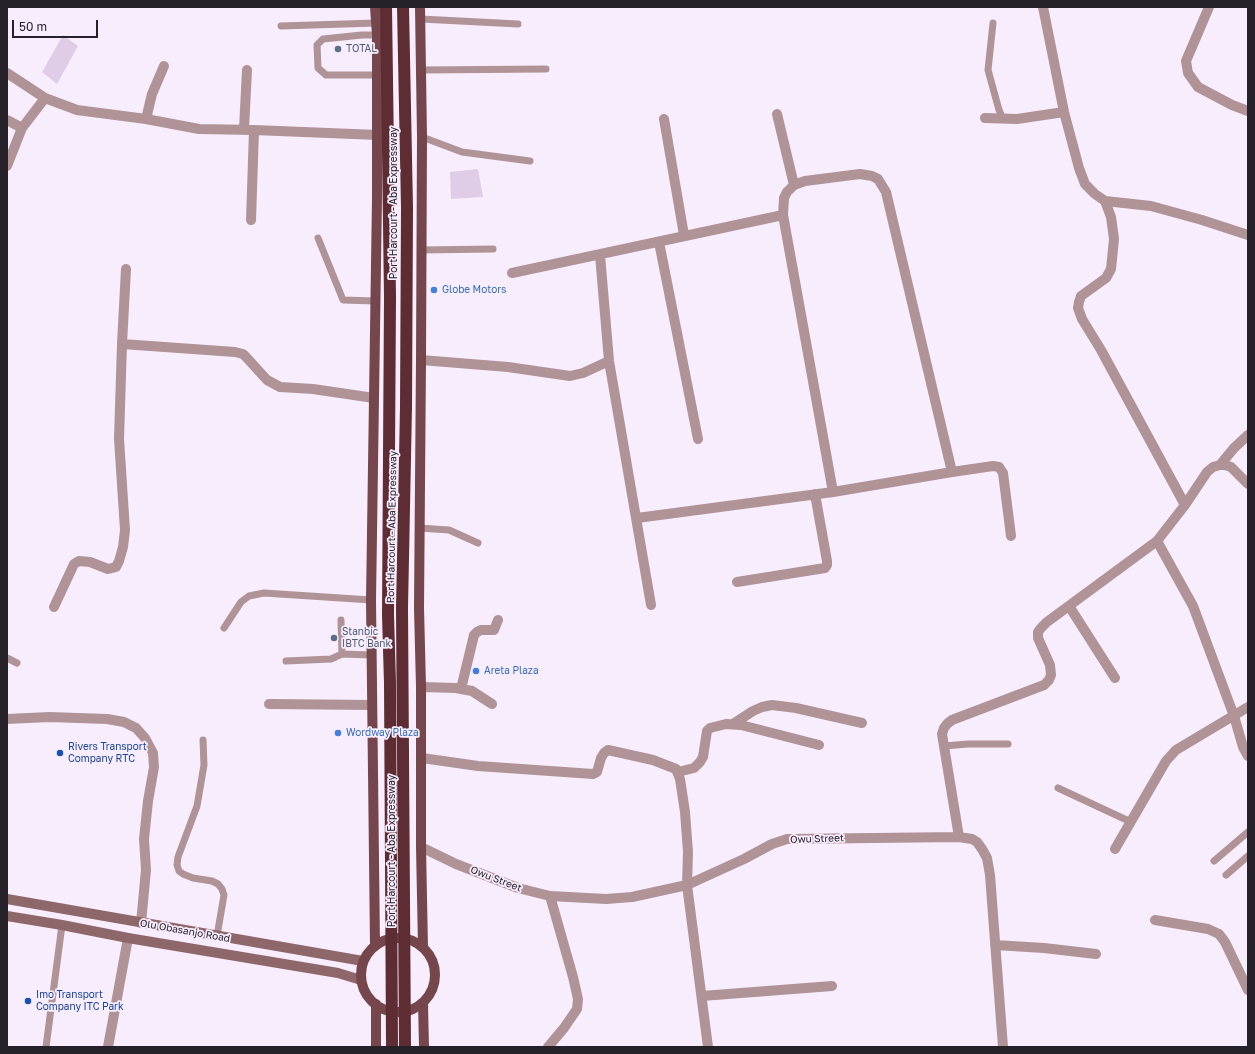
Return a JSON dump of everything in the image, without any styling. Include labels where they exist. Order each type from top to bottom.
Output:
[{"type":"highway","name":"Port Harcourt - Aba Expressway","points":[[386,7],[390,297],[388,615],[390,683],[392,1047]]},
{"type":"highway","name":"Port Harcourt - Aba Expressway","points":[[403,7],[407,216],[406,407],[402,608],[405,1047]]},
{"type":"main road","points":[[375,7],[377,35],[378,135],[371,600],[375,945]]},
{"type":"main road","points":[[420,7],[422,250],[419,608],[422,758],[421,847],[423,947]]},
{"type":"main road","name":"Olu Obasanjo Road","points":[[7,899],[363,961]]},
{"type":"main road","name":"Olu Obasanjo Road","points":[[7,916],[338,973],[361,980]]},
{"type":"main road","points":[[405,938],[415,941],[423,947],[430,955],[435,965],[436,975],[432,990],[423,1003],[414,1009],[402,1012],[391,1011],[371,1000],[364,991],[361,980],[363,961],[368,952],[375,945],[389,939],[405,938]]},
{"type":"main road","points":[[423,1003],[424,1047]]},
{"type":"main road","points":[[376,1004],[376,1047]]},
{"type":"street","points":[[1043,7],[1064,112],[1079,168],[1085,184],[1095,194],[1106,201],[1151,206],[1248,235]]},
{"type":"street","points":[[1209,7],[1186,61],[1188,73],[1198,87],[1232,105],[1248,111]]},
{"type":"street","points":[[146,119],[152,94],[164,66]]},
{"type":"street","points":[[247,70],[251,220]]},
{"type":"street","points":[[7,73],[45,98],[77,110],[146,119],[199,129],[249,129],[378,135]]},
{"type":"street","points":[[7,166],[22,128],[45,98]]},
{"type":"street","points":[[985,118],[1017,119],[1064,112]]},
{"type":"street","points":[[777,114],[794,185]]},
{"type":"street","points":[[664,119],[684,236]]},
{"type":"street","points":[[7,120],[22,128]]},
{"type":"street","points":[[834,492],[783,215],[784,198],[787,192],[794,185],[805,181],[860,174],[872,176],[878,179],[886,192],[952,472]]},
{"type":"street","points":[[1106,201],[1111,217],[1114,239],[1111,269],[1106,278],[1081,296],[1078,308],[1082,319],[1101,350],[1185,505]]},
{"type":"street","points":[[512,273],[783,215]]},
{"type":"street","points":[[659,242],[698,439]]},
{"type":"street","points":[[600,255],[609,361],[651,605]]},
{"type":"street","points":[[54,607],[74,564],[79,561],[90,562],[108,569],[116,567],[121,554],[125,530],[119,439],[126,269]]},
{"type":"street","points":[[122,344],[235,352],[243,354],[267,380],[280,387],[313,389],[374,398]]},
{"type":"street","points":[[421,360],[508,367],[570,376],[583,373],[609,361]]},
{"type":"street","points":[[959,837],[942,734],[944,728],[952,720],[1044,685],[1049,680],[1052,670],[1039,643],[1038,632],[1047,622],[1157,541],[1185,505],[1207,472],[1220,465],[1234,448],[1248,435]]},
{"type":"street","points":[[1220,465],[1225,464],[1231,467],[1248,484]]},
{"type":"street","points":[[637,518],[834,492],[993,466],[999,467],[1003,473],[1011,536]]},
{"type":"street","points":[[737,582],[825,568],[827,561],[815,494]]},
{"type":"street","points":[[1157,541],[1193,606],[1234,716],[1243,747],[1248,756]]},
{"type":"street","points":[[1069,606],[1115,678]]},
{"type":"street","points":[[461,689],[474,635],[481,630],[494,630],[498,620]]},
{"type":"street","points":[[421,687],[472,691],[492,704]]},
{"type":"street","points":[[269,704],[372,705]]},
{"type":"street","points":[[733,724],[753,711],[772,705],[796,708],[862,723]]},
{"type":"street","points":[[1115,849],[1166,762],[1176,750],[1248,707]]},
{"type":"street","points":[[7,718],[49,717],[107,719],[124,722],[136,728],[145,738],[153,753],[154,767],[148,800],[144,839],[146,870],[141,923]]},
{"type":"street","points":[[678,772],[694,768],[703,756],[707,731],[710,728],[726,724],[742,725],[819,745]]},
{"type":"street","points":[[422,758],[478,766],[593,774],[597,772],[601,758],[608,750],[653,760],[676,769],[678,772],[685,812],[688,852],[687,885],[708,1047]]},
{"type":"street","name":"Owu Street","points":[[421,847],[456,864],[518,888],[550,896],[606,899],[632,897],[687,885],[744,859],[772,844],[787,839],[959,837],[972,839],[977,842],[987,858],[990,875],[1003,1047]]},
{"type":"street","points":[[548,1047],[577,1009],[578,999],[550,896]]},
{"type":"street","points":[[1155,920],[1208,929],[1219,934],[1225,942],[1248,990]]},
{"type":"street","points":[[108,1047],[128,938]]},
{"type":"street","points":[[995,945],[1044,948],[1096,954]]},
{"type":"street","points":[[702,996],[832,986]]},
{"type":"lane","points":[[421,19],[518,24]]},
{"type":"lane","points":[[281,26],[376,23]]},
{"type":"lane","points":[[992,23],[988,70],[1003,119]]},
{"type":"lane","points":[[377,35],[323,39],[317,45],[318,68],[326,76],[377,76]]},
{"type":"lane","points":[[421,70],[546,69]]},
{"type":"lane","points":[[422,136],[462,152],[530,161]]},
{"type":"lane","points":[[318,238],[343,300],[375,301]]},
{"type":"lane","points":[[422,250],[493,249]]},
{"type":"lane","points":[[419,528],[449,530],[478,543]]},
{"type":"lane","points":[[224,628],[241,602],[248,596],[264,594],[371,600]]},
{"type":"lane","points":[[341,620],[342,654]]},
{"type":"lane","points":[[286,661],[331,659],[342,654],[371,655]]},
{"type":"lane","points":[[7,658],[18,663]]},
{"type":"lane","points":[[203,740],[204,765],[197,806],[178,857],[177,865],[179,871],[183,874],[193,878],[212,881],[218,884],[222,889],[224,895],[217,936]]},
{"type":"lane","points":[[944,746],[968,744],[1008,744]]},
{"type":"lane","points":[[1058,788],[1131,822]]},
{"type":"lane","points":[[1214,861],[1248,832]]},
{"type":"lane","points":[[1226,875],[1248,856]]},
{"type":"lane","points":[[46,1047],[62,925]]},
{"type":"building","points":[[63,35],[78,46],[57,84],[42,72]]},
{"type":"building","points":[[478,169],[483,197],[451,199],[450,172]]},
{"type":"place","name":"TOTAL","points":[[338,49]]},
{"type":"place","name":"Globe Motors","points":[[434,290]]},
{"type":"place","name":"Stanbic IBTC Bank","points":[[334,638]]},
{"type":"place","name":"Areta Plaza","points":[[476,671]]},
{"type":"place","name":"Wordway Plaza","points":[[338,733]]},
{"type":"place","name":"Rivers Transport Company RTC","points":[[60,753]]},
{"type":"place","name":"Imo Transport Company ITC Park","points":[[28,1001]]}]
